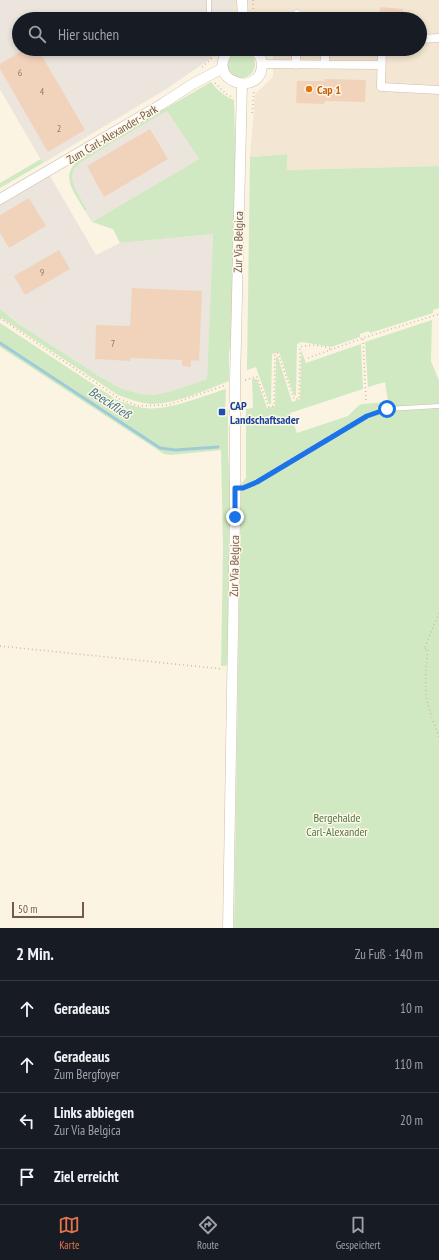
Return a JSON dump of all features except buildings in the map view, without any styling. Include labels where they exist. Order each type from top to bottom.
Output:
[{"type":"street","points":[[242,0],[242,12]]},
{"type":"street","points":[[427,39],[439,38]]},
{"type":"street","points":[[224,56],[223,68],[225,74],[235,83],[242,84],[253,80],[261,71],[262,64],[259,56]]},
{"type":"street","points":[[296,56],[296,65]]},
{"type":"street","points":[[325,56],[325,65]]},
{"type":"street","points":[[381,56],[381,87],[439,90]]},
{"type":"street","points":[[262,64],[380,65]]},
{"type":"street","name":"Zum Carl-Alexander-Park","points":[[0,199],[162,104],[191,85],[223,68]]},
{"type":"street","name":"Zur Via Belgica","points":[[228,928],[235,488],[240,381],[242,84]]},
{"type":"lane","points":[[209,0],[209,12]]},
{"type":"lane","points":[[235,488],[243,488],[257,482],[367,416],[387,409],[439,406]]},
{"type":"path","points":[[253,0],[254,12]]},
{"type":"path","points":[[252,115],[254,92],[259,87]]},
{"type":"path","points":[[308,358],[363,338],[439,314]]},
{"type":"path","points":[[0,318],[120,399],[138,406],[168,405],[240,381],[257,377],[269,407],[274,406],[275,354],[278,353],[294,399],[299,398],[300,347],[307,345],[332,350]]},
{"type":"path","points":[[363,338],[366,401]]},
{"type":"path","points":[[439,613],[424,649],[428,649],[426,694],[431,715],[439,737]]},
{"type":"path","points":[[0,646],[233,670]]},
{"type":"shaded area","points":[[0,0],[439,0],[439,166],[286,170],[287,154],[250,157],[255,94],[273,77],[273,56],[427,56],[427,12],[12,12],[12,56],[212,56],[166,89],[43,163],[0,89]]},
{"type":"shaded area","points":[[0,0],[234,0],[233,12],[12,12],[12,56],[212,56],[166,89],[43,163],[0,89]]},
{"type":"shaded area","points":[[167,111],[199,159],[92,222],[85,211],[87,210],[75,188],[72,177],[74,170],[80,163]]},
{"type":"shaded area","points":[[50,176],[96,255],[120,243],[213,234],[207,379],[172,391],[153,395],[141,394],[122,389],[102,378],[22,326],[0,309],[0,204]]},
{"type":"green space","points":[[230,56],[252,56],[254,59],[254,69],[251,74],[246,77],[236,77],[231,74],[228,69],[227,64]]},
{"type":"green space","points":[[211,82],[227,97],[234,100],[236,176],[234,311],[229,354],[229,381],[191,396],[170,402],[151,404],[142,403],[118,395],[0,317],[0,309],[22,326],[102,378],[122,389],[141,394],[153,395],[172,391],[207,379],[213,234],[120,243],[113,229],[92,222],[199,159],[167,111],[80,163],[74,170],[72,177],[75,188],[87,210],[85,211],[72,188],[69,175],[76,162],[85,155]]},
{"type":"green space","points":[[287,154],[287,170],[439,166],[439,308],[433,310],[433,313],[370,333],[369,331],[360,334],[360,337],[331,347],[302,342],[297,344],[296,395],[294,396],[279,352],[272,354],[271,404],[269,404],[256,367],[247,370],[250,157]]},
{"type":"green space","points":[[41,159],[43,163],[0,188],[0,183]]},
{"type":"green space","name":"Bergehalde Carl-Alexander","points":[[432,320],[431,361],[439,381],[439,928],[234,928],[241,484],[246,478],[246,409],[253,408],[252,379],[257,379],[267,408],[275,406],[276,357],[278,357],[292,402],[300,399],[301,350],[306,363],[361,344],[363,389],[290,413],[297,433],[348,416],[362,404],[388,402],[385,382],[368,387],[365,342]]},
{"type":"green space","points":[[0,323],[117,400],[134,406],[154,408],[175,405],[226,389],[225,411],[228,411],[230,489],[228,664],[225,666],[221,666],[223,546],[221,450],[171,455],[164,454],[0,347]]},
{"type":"waterway","name":"Beeckfließ","points":[[0,343],[160,448],[175,450],[218,447]]},
{"type":"place","name":"Cap 1","points":[[309,89]]},
{"type":"place","name":"CAP Landschaftsader","points":[[222,412]]},
{"type":"route","points":[[235,517],[235,488],[243,488],[257,482],[367,416],[387,409]]}]
